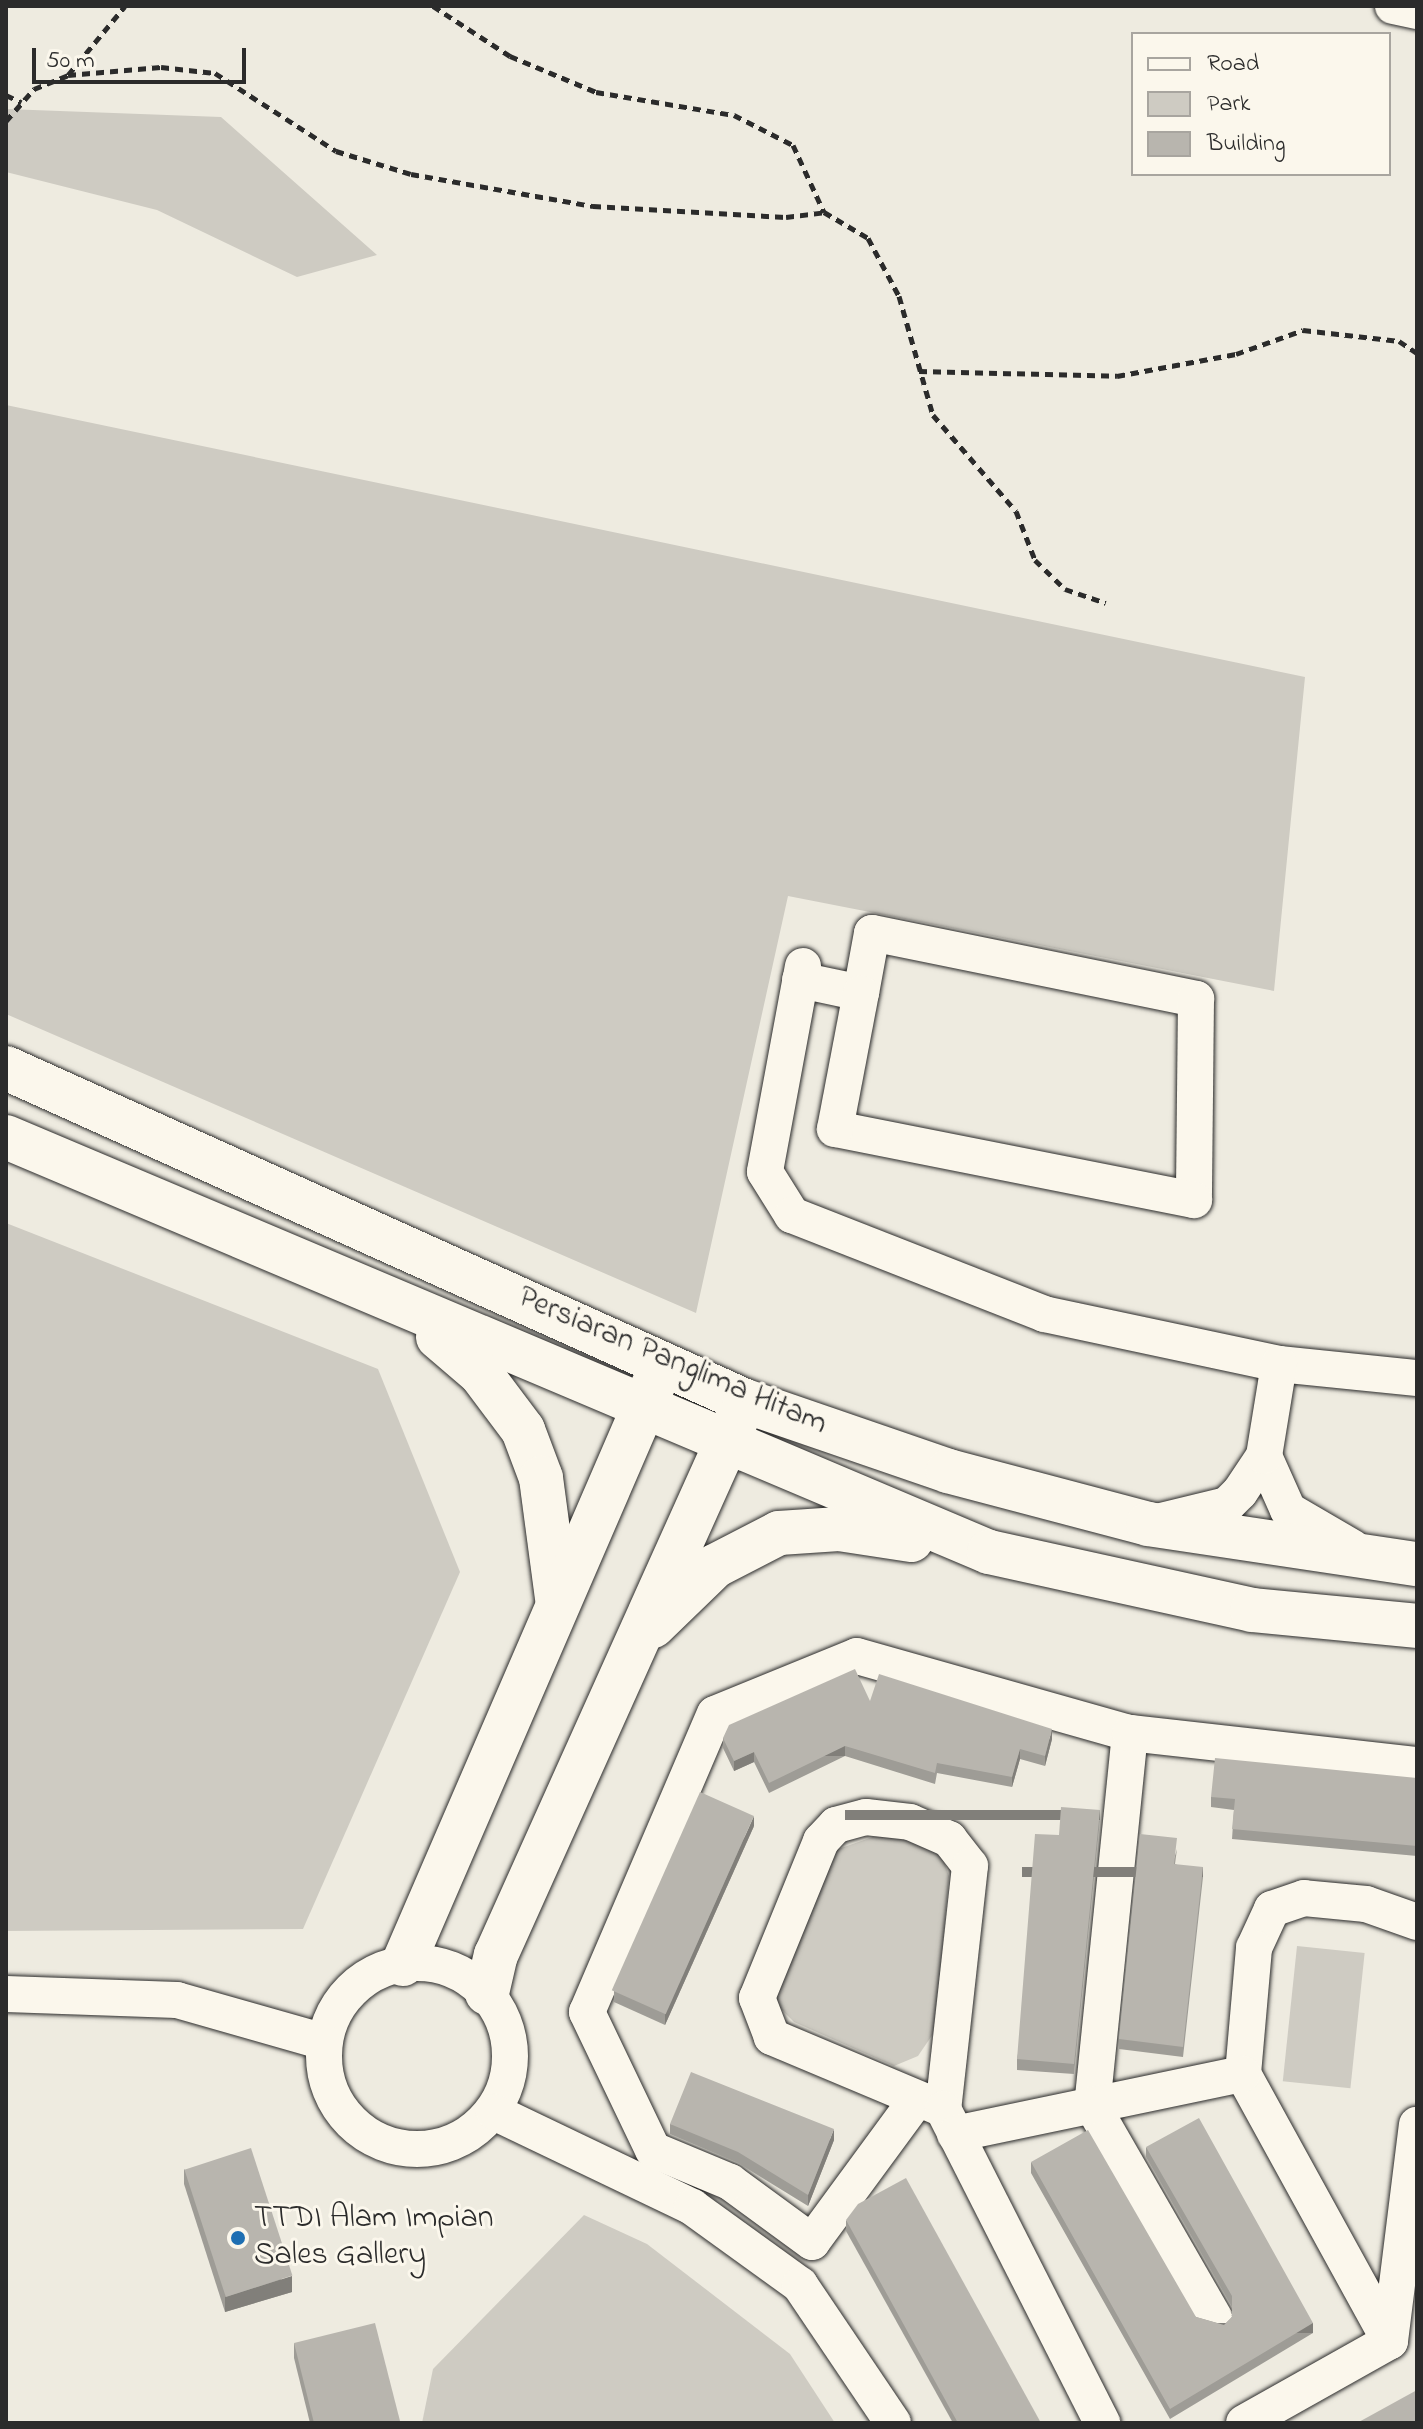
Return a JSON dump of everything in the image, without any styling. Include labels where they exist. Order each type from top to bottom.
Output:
[{"type":"main road","name":"Persiaran Panglima Hitam","points":[[6,1068],[745,1401],[948,1471],[1148,1524],[1397,1562]]},
{"type":"main road","name":"Persiaran Panglima Hitam","points":[[6,1137],[725,1446],[989,1552],[1252,1610],[1417,1626]]},
{"type":"main road","points":[[403,1308],[481,1374],[523,1430],[544,1491],[557,1604]]},
{"type":"main road","points":[[403,1964],[663,1363]]},
{"type":"main road","points":[[487,1993],[496,1955],[745,1401]]},
{"type":"main road","points":[[637,1642],[715,1566],[779,1533],[839,1529],[989,1552]]},
{"type":"street","points":[[1393,6],[1417,11]]},
{"type":"street","points":[[872,933],[1196,999],[1194,1200],[835,1129],[861,993],[872,933]]},
{"type":"street","points":[[861,993],[802,973],[765,1172],[792,1215],[1044,1314],[1279,1364],[1417,1378]]},
{"type":"street","points":[[1148,1524],[1227,1505],[1264,1456],[1279,1364]]},
{"type":"street","points":[[1264,1456],[1288,1510],[1397,1562]]},
{"type":"street","points":[[938,2114],[812,2242],[730,2182],[653,2150],[587,2012],[715,1714],[857,1656],[1130,1733],[1417,1765]]},
{"type":"street","points":[[1130,1733],[1092,2105],[1214,2317]]},
{"type":"street","points":[[1102,2423],[938,2114],[970,1866],[949,1839],[910,1822],[866,1817],[836,1825],[821,1841],[757,1998],[772,2037],[938,2114],[1092,2105],[1243,2074]]},
{"type":"street","points":[[1390,2341],[1243,2074],[1254,1948],[1272,1909],[1304,1898],[1366,1904],[1417,1922]]},
{"type":"street","points":[[403,1964],[448,1969],[487,1993],[512,2051],[508,2083],[494,2112],[442,2148],[410,2150],[379,2142],[334,2100],[324,2042],[350,1990],[403,1964]]},
{"type":"street","points":[[6,1994],[177,2000],[324,2042]]},
{"type":"street","points":[[494,2112],[692,2207],[800,2285],[893,2423]]},
{"type":"street","points":[[1390,2341],[1406,2235],[1417,2126]]},
{"type":"street","points":[[1333,2241],[1378,2262],[1395,2256],[1406,2235]]},
{"type":"street","points":[[1244,2423],[1390,2341]]},
{"type":"path","points":[[6,121],[21,102],[68,75],[125,6]]},
{"type":"path","points":[[433,6],[510,56],[596,92],[734,115],[793,145],[824,212],[868,238],[899,296],[933,415],[1016,511],[1035,560],[1065,589],[1106,603]]},
{"type":"path","points":[[68,75],[161,67],[215,73],[336,151],[411,174],[593,206],[786,217],[824,212]]},
{"type":"path","points":[[6,95],[21,102]]},
{"type":"path","points":[[919,371],[1117,376],[1236,354],[1303,330],[1399,341],[1417,353]]},
{"type":"green space","points":[[6,109],[221,117],[377,255],[297,277],[157,210],[6,172]]},
{"type":"green space","points":[[6,405],[1305,677],[1274,991],[788,896],[696,1313],[6,1014]]},
{"type":"green space","points":[[6,1223],[378,1369],[460,1572],[303,1929],[6,1931]]},
{"type":"green space","points":[[884,1833],[928,1848],[943,1859],[949,1876],[935,2031],[918,2056],[894,2066],[794,2022],[774,2002],[827,1853]]},
{"type":"green space","points":[[1297,1946],[1365,1953],[1350,2088],[1283,2081]]},
{"type":"green space","points":[[584,2215],[647,2244],[790,2354],[835,2423],[422,2423],[433,2369]]},
{"type":"building","points":[[855,1669],[870,1701],[879,1674],[1052,1729],[1045,1756],[1020,1749],[1012,1777],[937,1763],[935,1773],[845,1746],[769,1783],[754,1752],[734,1761],[723,1738],[729,1725]]},
{"type":"building","points":[[1215,1758],[1417,1778],[1417,1846],[1232,1829],[1235,1799],[1211,1797]]},
{"type":"building","points":[[700,1792],[754,1816],[666,2014],[612,1990]]},
{"type":"building","points":[[1061,1807],[1100,1810],[1074,2064],[1017,2059],[1035,1834],[1059,1835]]},
{"type":"building","points":[[1140,1834],[1177,1838],[1174,1864],[1203,1867],[1183,2047],[1119,2039]]},
{"type":"building","points":[[691,2072],[834,2129],[808,2195],[738,2152],[670,2124]]},
{"type":"building","points":[[1199,2118],[1313,2323],[1170,2409],[1031,2162],[1088,2130],[1196,2317],[1224,2325],[1232,2317],[1232,2296],[1146,2147]]},
{"type":"building","name":"TTDI Alam Impian Sales Gallery","points":[[251,2148],[292,2275],[226,2297],[184,2170]]},
{"type":"building","points":[[906,2178],[1041,2423],[958,2423],[846,2220],[858,2204]]},
{"type":"building","points":[[375,2323],[400,2421],[314,2423],[294,2343]]},
{"type":"building","points":[[1417,2390],[1417,2423],[1357,2423]]},
{"type":"place","name":"TTDI Alam Impian Sales Gallery","points":[[238,2238]]}]
